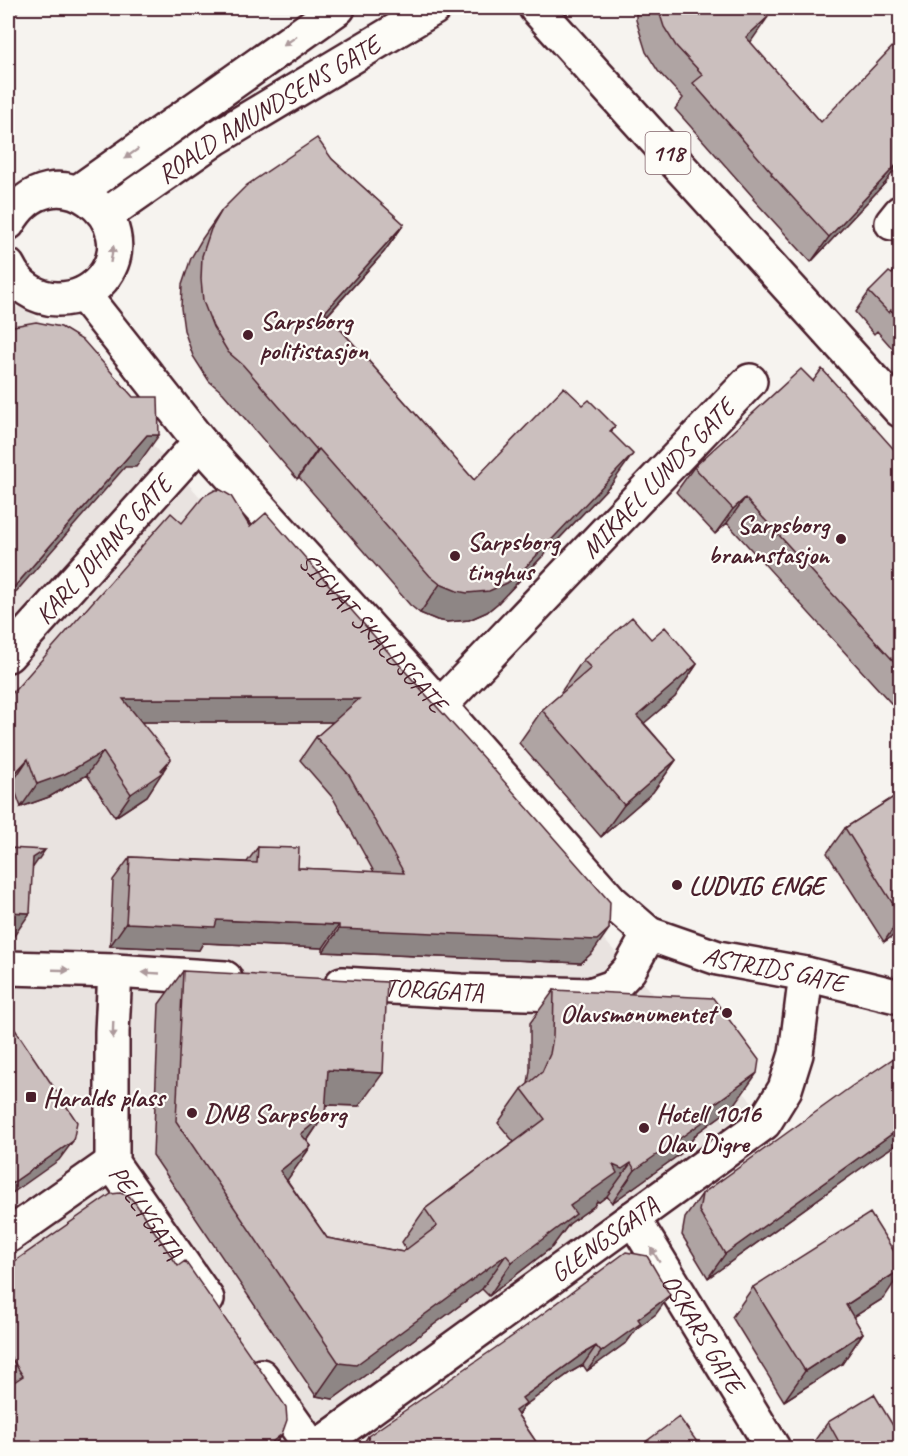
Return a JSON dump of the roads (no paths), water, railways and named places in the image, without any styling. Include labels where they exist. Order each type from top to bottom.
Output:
[{"type":"street","name":"ROALD AMUNDSENS GATE","points":[[78,192],[338,8]]},
{"type":"street","name":"ROALD AMUNDSENS GATE","points":[[106,215],[216,138],[434,8]]},
{"type":"street","name":"118","points":[[536,8],[900,410]]},
{"type":"street","points":[[8,223],[15,210],[26,200],[38,193],[64,189],[78,192],[88,198],[106,215],[112,229],[114,245],[112,260],[106,274],[96,286],[69,299],[40,297],[10,277]]},
{"type":"street","name":"SIGVAT SKALDSGATE","points":[[83,294],[200,442],[440,706],[611,901],[649,934]]},
{"type":"street","name":"MIKAEL LUNDS GATE","points":[[440,706],[750,381]]},
{"type":"street","name":"KARL JOHANS GATE","points":[[8,655],[200,442]]},
{"type":"street","name":"ASTRIDS GATE","points":[[649,934],[718,958],[806,974],[900,997]]},
{"type":"street","name":"TORGGATA","points":[[318,983],[590,995],[614,987],[629,970],[649,934]]},
{"type":"street","points":[[8,968],[115,971],[258,980]]},
{"type":"street","name":"PELLYGATA","points":[[115,971],[112,1032],[112,1163],[225,1325]]},
{"type":"street","name":"GLENGSGATA","points":[[314,1449],[764,1123],[785,1089],[796,1054],[806,974]]},
{"type":"street","points":[[8,1236],[112,1163]]},
{"type":"street","name":"OSKARS GATE","points":[[633,1218],[773,1449]]},
{"type":"street","points":[[245,1353],[314,1449]]},
{"type":"place","name":"Sarpsborg politistasjon","points":[[248,335]]},
{"type":"place","name":"Sarpsborg brannstasjon","points":[[841,539]]},
{"type":"place","name":"Sarpsborg tinghus","points":[[455,556]]},
{"type":"place","name":"LUDVIG ENGE","points":[[677,885]]},
{"type":"place","name":"Olavsmonumentet","points":[[727,1013]]},
{"type":"place","name":"Haralds plass","points":[[31,1097]]},
{"type":"place","name":"DNB Sarpsborg","points":[[192,1113]]},
{"type":"place","name":"Hotell 1016 Olav Digre","points":[[644,1128]]}]
